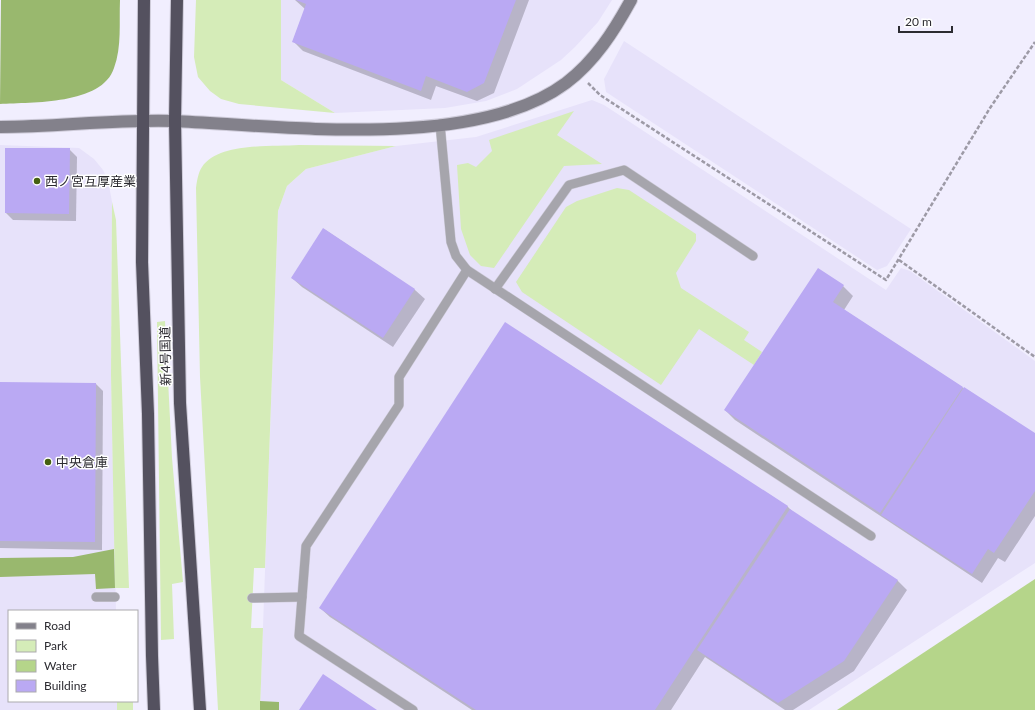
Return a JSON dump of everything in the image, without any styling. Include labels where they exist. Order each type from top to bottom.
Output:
[{"type":"highway","name":"新4号国道","points":[[144,0],[142,262],[148,414],[154,710]]},
{"type":"highway","name":"新4号国道","points":[[177,0],[175,121],[180,403],[200,710]]},
{"type":"street","points":[[0,127],[175,121],[309,128],[391,129],[472,121],[504,113],[540,99],[578,73],[593,58],[610,35],[631,0]]},
{"type":"lane","points":[[440,124],[451,242],[456,256],[467,270],[871,536]]},
{"type":"lane","points":[[495,289],[569,185],[624,170],[754,256]]},
{"type":"lane","points":[[413,710],[299,636],[306,546],[399,405],[399,377],[467,270]]},
{"type":"lane","points":[[96,598],[115,597]]},
{"type":"lane","points":[[252,598],[302,597]]},
{"type":"path","points":[[578,73],[600,95],[886,280],[900,260],[990,108],[1035,42]]},
{"type":"path","points":[[900,260],[1035,357]]},
{"type":"shaded area","points":[[1,0],[120,0],[120,34],[117,60],[107,80],[96,89],[81,95],[64,99],[30,103],[0,104]]},
{"type":"shaded area","points":[[281,0],[612,0],[598,22],[575,47],[561,60],[517,89],[486,101],[445,108],[335,113],[281,80]]},
{"type":"shaded area","points":[[624,41],[911,229],[887,266],[877,270],[606,92],[604,79]]},
{"type":"shaded area","points":[[592,100],[604,105],[886,290],[901,268],[910,271],[1035,361],[1035,563],[809,710],[260,710],[278,211],[287,186],[306,169],[396,146],[476,137]]},
{"type":"shaded area","points":[[0,145],[79,148],[94,159],[103,170],[108,180],[112,202],[111,375],[116,610],[8,610],[8,702],[117,702],[117,710],[0,710]]},
{"type":"shaded area","points":[[114,549],[115,588],[96,589],[95,574],[0,577],[0,558],[73,557]]},
{"type":"shaded area","points":[[260,701],[279,702],[279,710],[260,710]]},
{"type":"green space","points":[[196,0],[281,0],[281,80],[335,113],[239,104],[221,99],[210,91],[198,77],[194,57]]},
{"type":"green space","points":[[574,111],[557,135],[602,164],[564,166],[494,268],[481,266],[470,255],[461,229],[457,165],[468,163],[476,167],[492,151],[489,140]]},
{"type":"green space","points":[[299,145],[396,146],[306,169],[287,186],[278,211],[265,568],[254,568],[251,628],[263,628],[260,710],[218,710],[200,377],[196,185],[202,167],[210,159],[221,153],[247,147]]},
{"type":"green space","points":[[617,188],[629,190],[696,234],[696,241],[676,273],[681,288],[749,332],[744,340],[762,352],[754,365],[699,329],[661,385],[522,292],[516,282],[566,207],[577,201]]},
{"type":"green space","points":[[112,202],[116,220],[129,588],[115,588],[111,375]]},
{"type":"green space","points":[[165,321],[172,458],[183,582],[172,584],[174,639],[161,640],[157,322]]},
{"type":"green space","points":[[117,702],[133,702],[133,710],[117,710]]},
{"type":"water","points":[[1035,579],[1035,710],[837,710]]},
{"type":"building","points":[[296,0],[516,0],[484,83],[467,92],[426,76],[421,91],[292,42],[306,4]]},
{"type":"building","name":"西ノ宮互厚産業","points":[[5,148],[70,148],[69,214],[5,213]]},
{"type":"building","points":[[323,228],[415,289],[383,338],[291,278]]},
{"type":"building","points":[[818,268],[844,285],[833,302],[963,387],[880,513],[724,410]]},
{"type":"building","points":[[505,322],[788,506],[655,710],[476,710],[319,608]]},
{"type":"building","name":"中央倉庫","points":[[0,382],[96,383],[95,542],[0,541]]},
{"type":"building","points":[[964,387],[1035,433],[1035,491],[994,553],[988,549],[972,574],[881,515]]},
{"type":"building","points":[[790,509],[898,580],[844,661],[778,703],[697,650]]},
{"type":"building","points":[[323,674],[377,710],[299,710]]},
{"type":"place","name":"西ノ宮互厚産業","points":[[37,181]]},
{"type":"place","name":"中央倉庫","points":[[48,462]]}]
